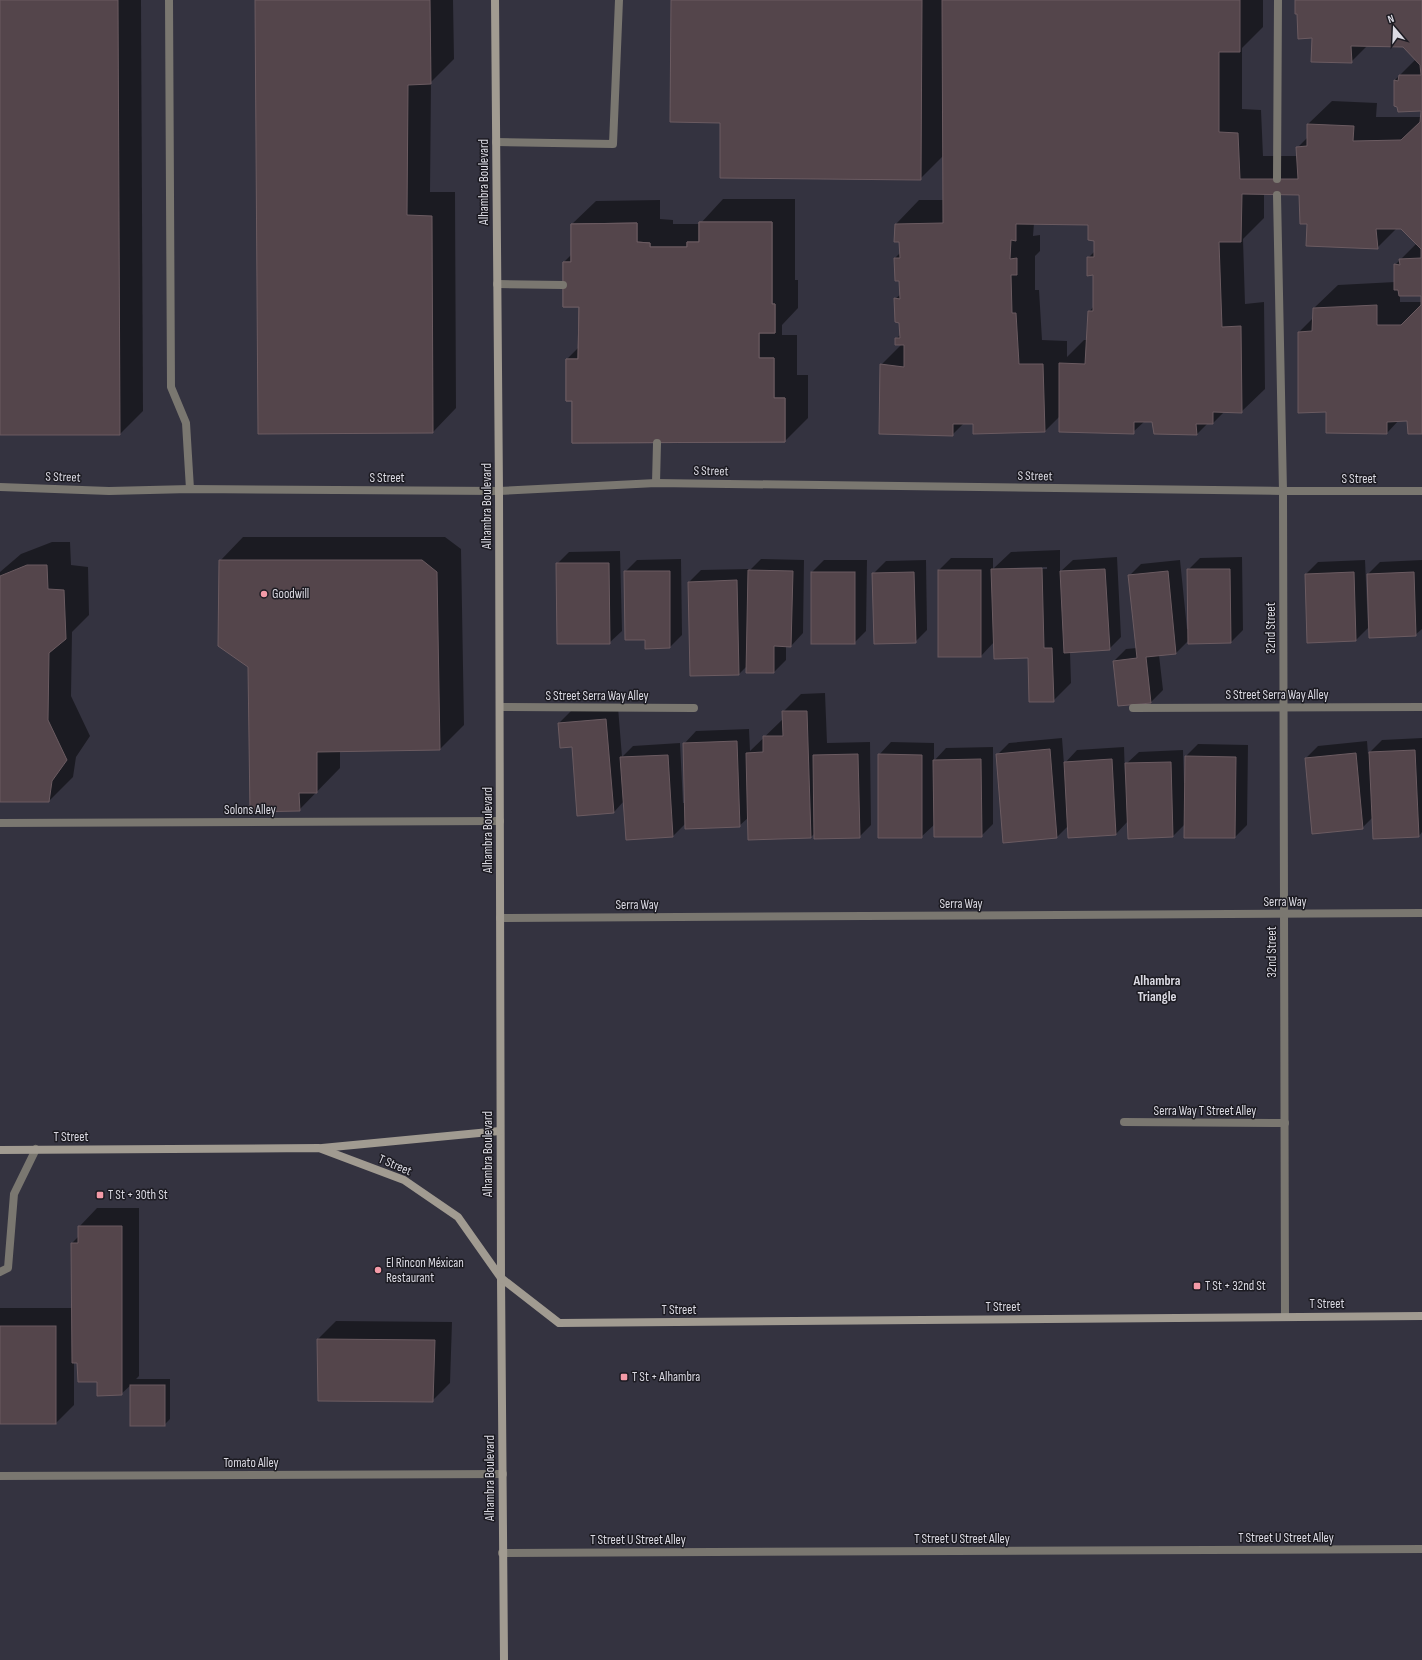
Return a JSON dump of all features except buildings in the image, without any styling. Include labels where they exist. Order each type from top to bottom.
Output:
[{"type":"street","points":[[169,0],[171,387],[186,423],[190,489]]},
{"type":"street","name":"Alhambra Boulevard","points":[[495,0],[500,707],[502,1553],[504,1660]]},
{"type":"street","points":[[496,142],[613,144],[619,0]]},
{"type":"street","points":[[1277,179],[1278,0]]},
{"type":"street","name":"32nd Street","points":[[1277,195],[1283,491],[1286,1317]]},
{"type":"street","points":[[497,284],[563,285]]},
{"type":"street","points":[[656,483],[657,443]]},
{"type":"street","name":"S Street","points":[[0,487],[109,491],[190,489],[499,491],[656,483],[1283,491],[1422,491]]},
{"type":"street","name":"S Street Serra Way Alley","points":[[500,707],[694,708]]},
{"type":"street","name":"S Street Serra Way Alley","points":[[1133,708],[1422,707]]},
{"type":"street","name":"Solons Alley","points":[[0,823],[500,821]]},
{"type":"street","name":"Serra Way","points":[[500,918],[1422,913]]},
{"type":"street","name":"Serra Way T Street Alley","points":[[1124,1122],[1285,1123]]},
{"type":"street","points":[[319,1148],[500,1131]]},
{"type":"street","name":"T Street","points":[[0,1150],[319,1148],[404,1180],[458,1217],[501,1278],[559,1323],[1422,1316]]},
{"type":"street","points":[[0,1272],[8,1268],[14,1194],[36,1149]]},
{"type":"street","name":"Tomato Alley","points":[[0,1476],[503,1474]]},
{"type":"street","name":"T Street U Street Alley","points":[[502,1553],[1422,1549]]},
{"type":"place","name":"Goodwill","points":[[264,594]]},
{"type":"place","name":"T St + 30th St","points":[[100,1195]]},
{"type":"place","name":"El Rincon Méxican Restaurant","points":[[378,1270]]},
{"type":"place","name":"T St + 32nd St","points":[[1197,1286]]},
{"type":"place","name":"T St + Alhambra","points":[[624,1377]]},
{"type":"district","name":"Alhambra Triangle","points":[[1157,988]]}]
